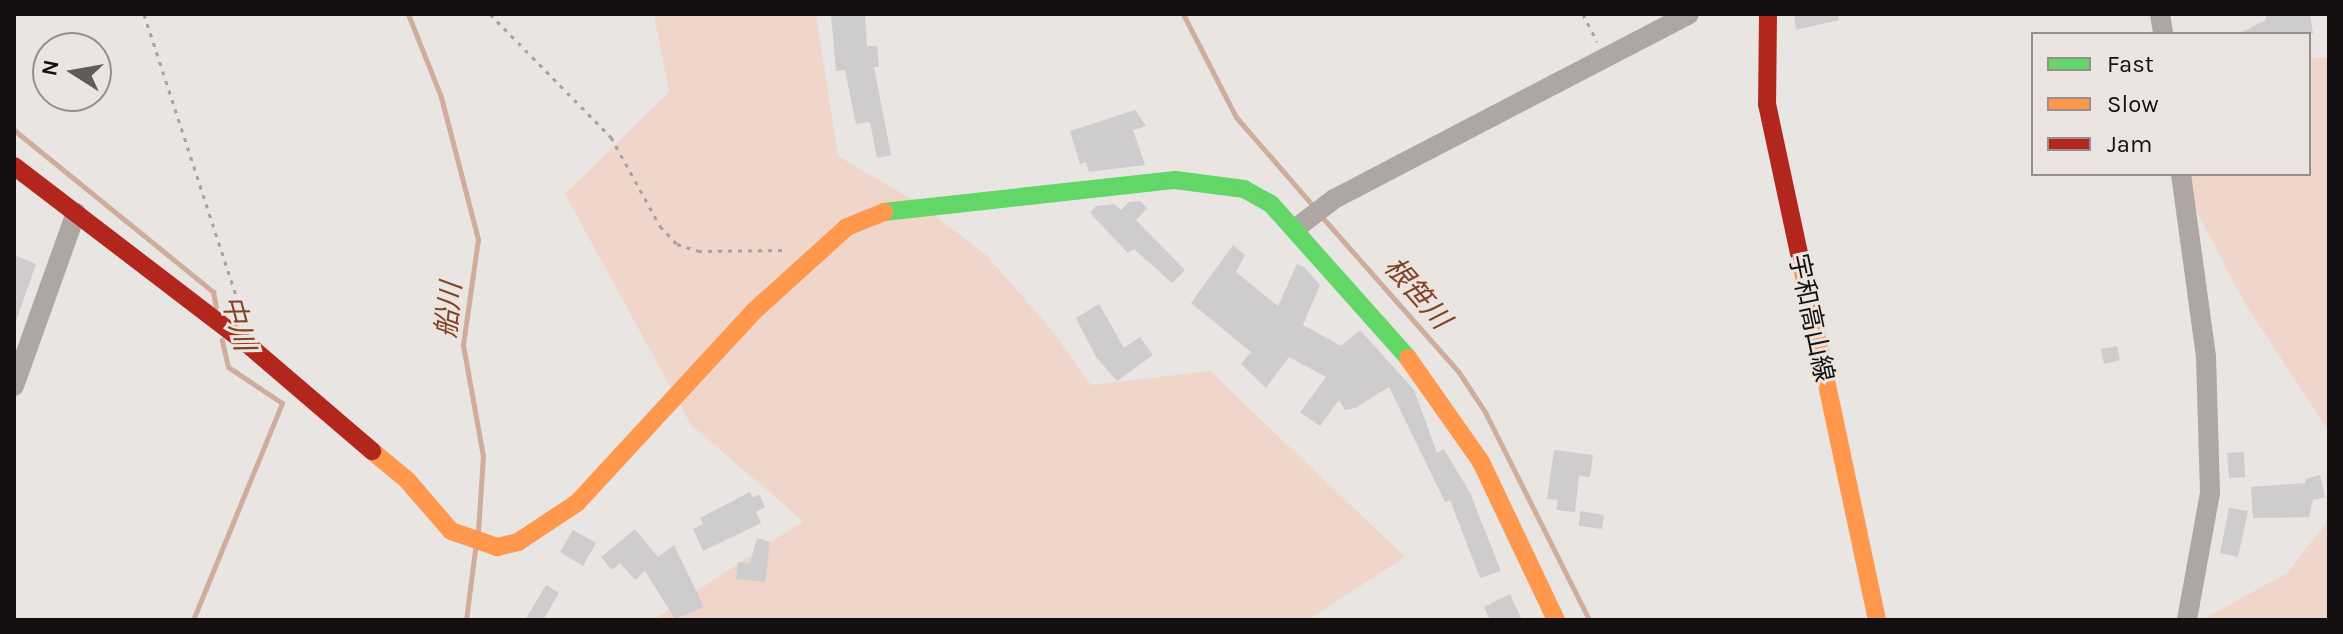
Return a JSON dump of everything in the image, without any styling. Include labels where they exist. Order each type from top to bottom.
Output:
[{"type":"street","points":[[1300,226],[1327,205],[1689,14]]},
{"type":"street","name":"宇和高山線","points":[[1768,14],[1767,104],[1877,620]]},
{"type":"street","points":[[14,166],[253,349],[407,480],[451,531],[497,547],[518,542],[577,503],[754,311],[847,227],[878,213],[1175,180],[1244,189],[1300,226],[1455,418],[1556,620]]},
{"type":"street","points":[[2181,176],[2206,357],[2210,493],[2187,620]]},
{"type":"street","points":[[14,386],[76,213]]},
{"type":"path","points":[[144,14],[243,318]]},
{"type":"path","points":[[490,14],[611,137],[660,226],[677,244],[698,251],[789,250]]},
{"type":"path","points":[[1583,14],[1605,60]]},
{"type":"shaded area","points":[[654,14],[816,14],[838,156],[920,204],[986,255],[1051,329],[1091,385],[1210,371],[1405,557],[1308,620],[653,620],[803,521],[691,425],[565,194],[669,92]]},
{"type":"shaded area","points":[[2311,57],[2329,58],[2329,431],[2244,302],[2178,176],[2311,176]]},
{"type":"shaded area","points":[[2329,497],[2329,620],[2202,620],[2287,573],[2326,523]]},
{"type":"building","points":[[831,14],[865,14],[867,46],[877,46],[879,67],[874,67],[891,155],[877,158],[870,122],[856,124],[845,70],[836,71]]},
{"type":"building","points":[[1794,14],[1838,14],[1839,20],[1796,30]]},
{"type":"building","points":[[2266,14],[2310,14],[2313,34],[2242,32],[2266,20]]},
{"type":"building","points":[[1135,110],[1146,126],[1133,130],[1145,165],[1089,172],[1086,162],[1080,164],[1070,131]]},
{"type":"building","points":[[1140,201],[1147,208],[1136,220],[1185,270],[1172,283],[1134,249],[1128,253],[1090,213],[1096,206],[1114,204],[1121,210],[1129,202]]},
{"type":"building","points":[[1233,245],[1245,255],[1236,272],[1278,306],[1297,264],[1304,267],[1320,285],[1303,325],[1341,346],[1360,330],[1414,390],[1437,453],[1444,449],[1470,493],[1501,571],[1480,578],[1450,500],[1445,502],[1389,387],[1355,408],[1345,410],[1339,400],[1320,426],[1300,412],[1326,377],[1289,357],[1266,388],[1241,364],[1251,352],[1191,303]]},
{"type":"building","points":[[14,255],[36,264],[15,324],[14,324]]},
{"type":"building","points":[[1099,304],[1124,348],[1140,337],[1153,355],[1117,381],[1096,357],[1076,318]]},
{"type":"building","points":[[2117,346],[2120,360],[2104,364],[2101,349]]},
{"type":"building","points":[[1554,450],[1593,455],[1590,477],[1579,476],[1575,512],[1556,510],[1558,500],[1547,499]]},
{"type":"building","points":[[2244,452],[2245,477],[2229,478],[2227,453]]},
{"type":"building","points":[[2320,475],[2325,497],[2313,500],[2309,517],[2253,518],[2251,487],[2306,483],[2305,479]]},
{"type":"building","points":[[750,492],[753,498],[759,494],[765,507],[756,512],[761,523],[703,551],[693,529],[703,524],[700,518]]},
{"type":"building","points":[[2229,508],[2248,511],[2238,557],[2220,553]]},
{"type":"building","points":[[1580,511],[1604,515],[1602,529],[1579,526]]},
{"type":"building","points":[[635,529],[658,557],[674,545],[704,607],[675,619],[645,571],[635,580],[620,563],[612,570],[601,557]]},
{"type":"building","points":[[573,530],[596,543],[583,566],[560,552]]},
{"type":"building","points":[[757,538],[770,542],[765,582],[736,579],[738,562],[750,563]]},
{"type":"building","points":[[546,585],[559,593],[543,620],[525,620]]},
{"type":"building","points":[[1510,594],[1522,620],[1490,620],[1484,607]]},
{"type":"waterway","name":"船川","points":[[408,14],[441,97],[478,239],[463,345],[483,456],[478,532]]},
{"type":"waterway","name":"根笹川","points":[[1183,14],[1236,117],[1313,206]]},
{"type":"waterway","name":"中川","points":[[14,130],[213,292],[216,307]]},
{"type":"waterway","name":"根笹川","points":[[1322,217],[1458,371],[1485,412],[1589,620]]},
{"type":"waterway","name":"中川","points":[[193,620],[282,403],[228,367],[222,340]]},
{"type":"waterway","name":"船川","points":[[466,620],[475,550]]},
{"type":"traffic: fast","points":[[884,212],[1175,180],[1244,189],[1271,204],[1408,358]]},
{"type":"traffic: slow","points":[[372,451],[407,480],[451,531],[497,547],[518,542],[577,503],[754,311],[847,227],[884,212]]},
{"type":"traffic: slow","points":[[1799,253],[1877,620]]},
{"type":"traffic: slow","points":[[1408,358],[1481,462],[1556,620]]},
{"type":"traffic: jam","points":[[1768,14],[1767,104],[1799,253]]},
{"type":"traffic: jam","points":[[14,166],[253,349],[372,451]]}]
